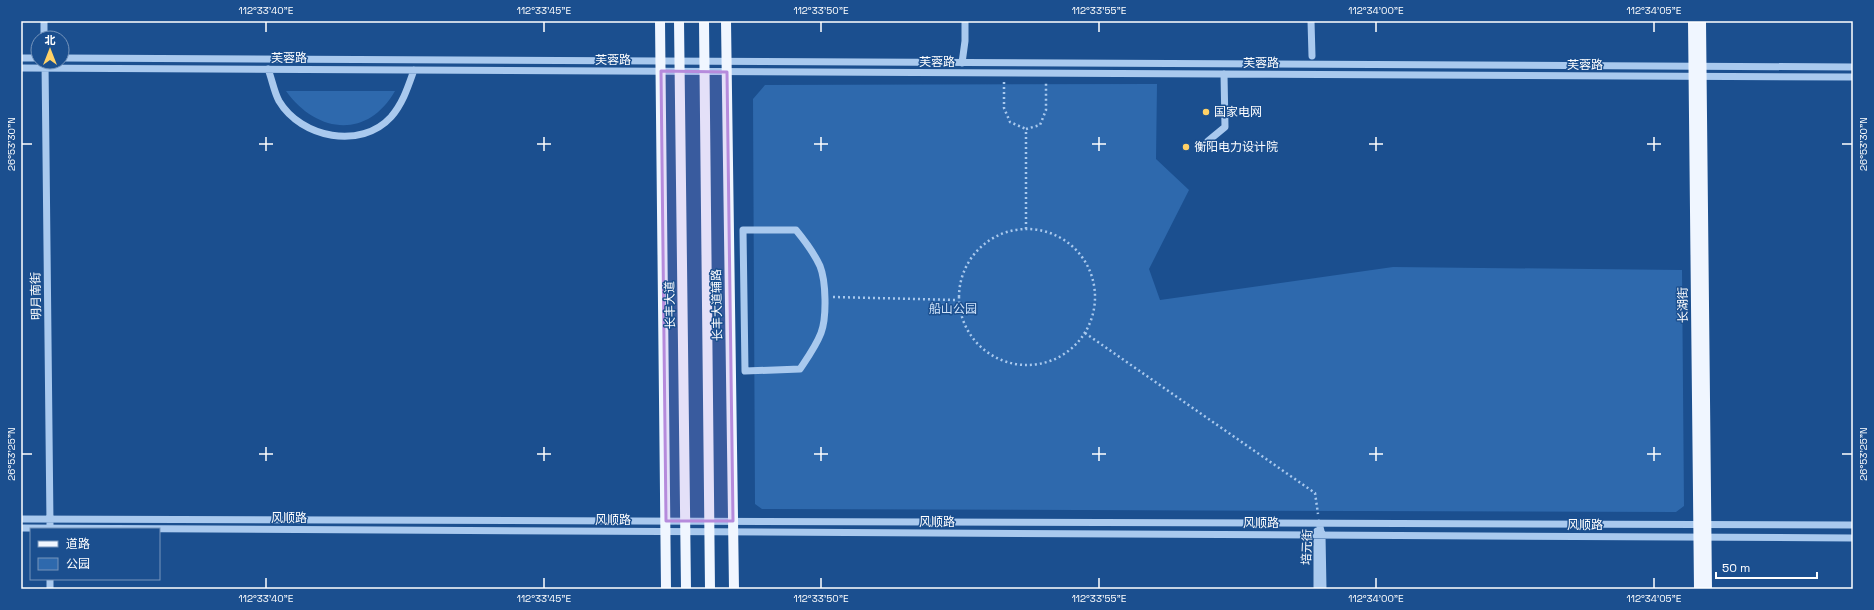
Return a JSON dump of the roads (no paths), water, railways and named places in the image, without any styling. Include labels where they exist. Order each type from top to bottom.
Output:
[{"type":"main road","points":[[660,21],[666,589]]},
{"type":"main road","name":"长丰大道","points":[[679,21],[686,589]]},
{"type":"main road","points":[[704,21],[710,589]]},
{"type":"main road","name":"长丰大道辅路","points":[[726,21],[734,589]]},
{"type":"main road","name":"长湖街","points":[[1692,21],[1697,72],[1703,524],[1699,589]]},
{"type":"main road","name":"长湖街","points":[[1697,72],[1701,21]]},
{"type":"main road","name":"长湖街","points":[[1703,537],[1707,589]]},
{"type":"street","points":[[962,63],[965,40],[965,21]]},
{"type":"street","points":[[1311,21],[1312,56]]},
{"type":"street","points":[[965,40],[970,63]]},
{"type":"street","name":"芙蓉路","points":[[70,58],[704,66],[1004,73],[1224,74],[1697,72],[1853,67]]},
{"type":"street","name":"芙蓉路","points":[[727,67],[970,63],[1697,72],[1853,77]]},
{"type":"street","name":"芙蓉路","points":[[70,65],[414,70],[661,66]]},
{"type":"street","points":[[268,69],[279,101],[292,117],[310,129],[332,136],[351,136],[372,130],[390,118],[403,101],[414,70]]},
{"type":"street","name":"明月南街","points":[[45,70],[50,528]]},
{"type":"street","points":[[1208,142],[1225,127],[1224,74]]},
{"type":"street","points":[[743,230],[796,230],[810,248],[820,266],[825,297],[822,331],[813,350],[800,369],[745,371],[743,230]]},
{"type":"street","name":"风顺路","points":[[21,519],[666,526]]},
{"type":"street","name":"风顺路","points":[[160,528],[1319,523],[1853,525]]},
{"type":"street","name":"培元街","points":[[1319,523],[1323,589]]},
{"type":"street","name":"风顺路","points":[[733,526],[1320,535],[1853,538]]},
{"type":"street","name":"培元街","points":[[1317,589],[1320,535]]},
{"type":"place","name":"国家电网","points":[[1206,112]]},
{"type":"place","name":"衡阳电力设计院","points":[[1186,147]]},
{"type":"park label","name":"船山公园","points":[[953,309]]}]
